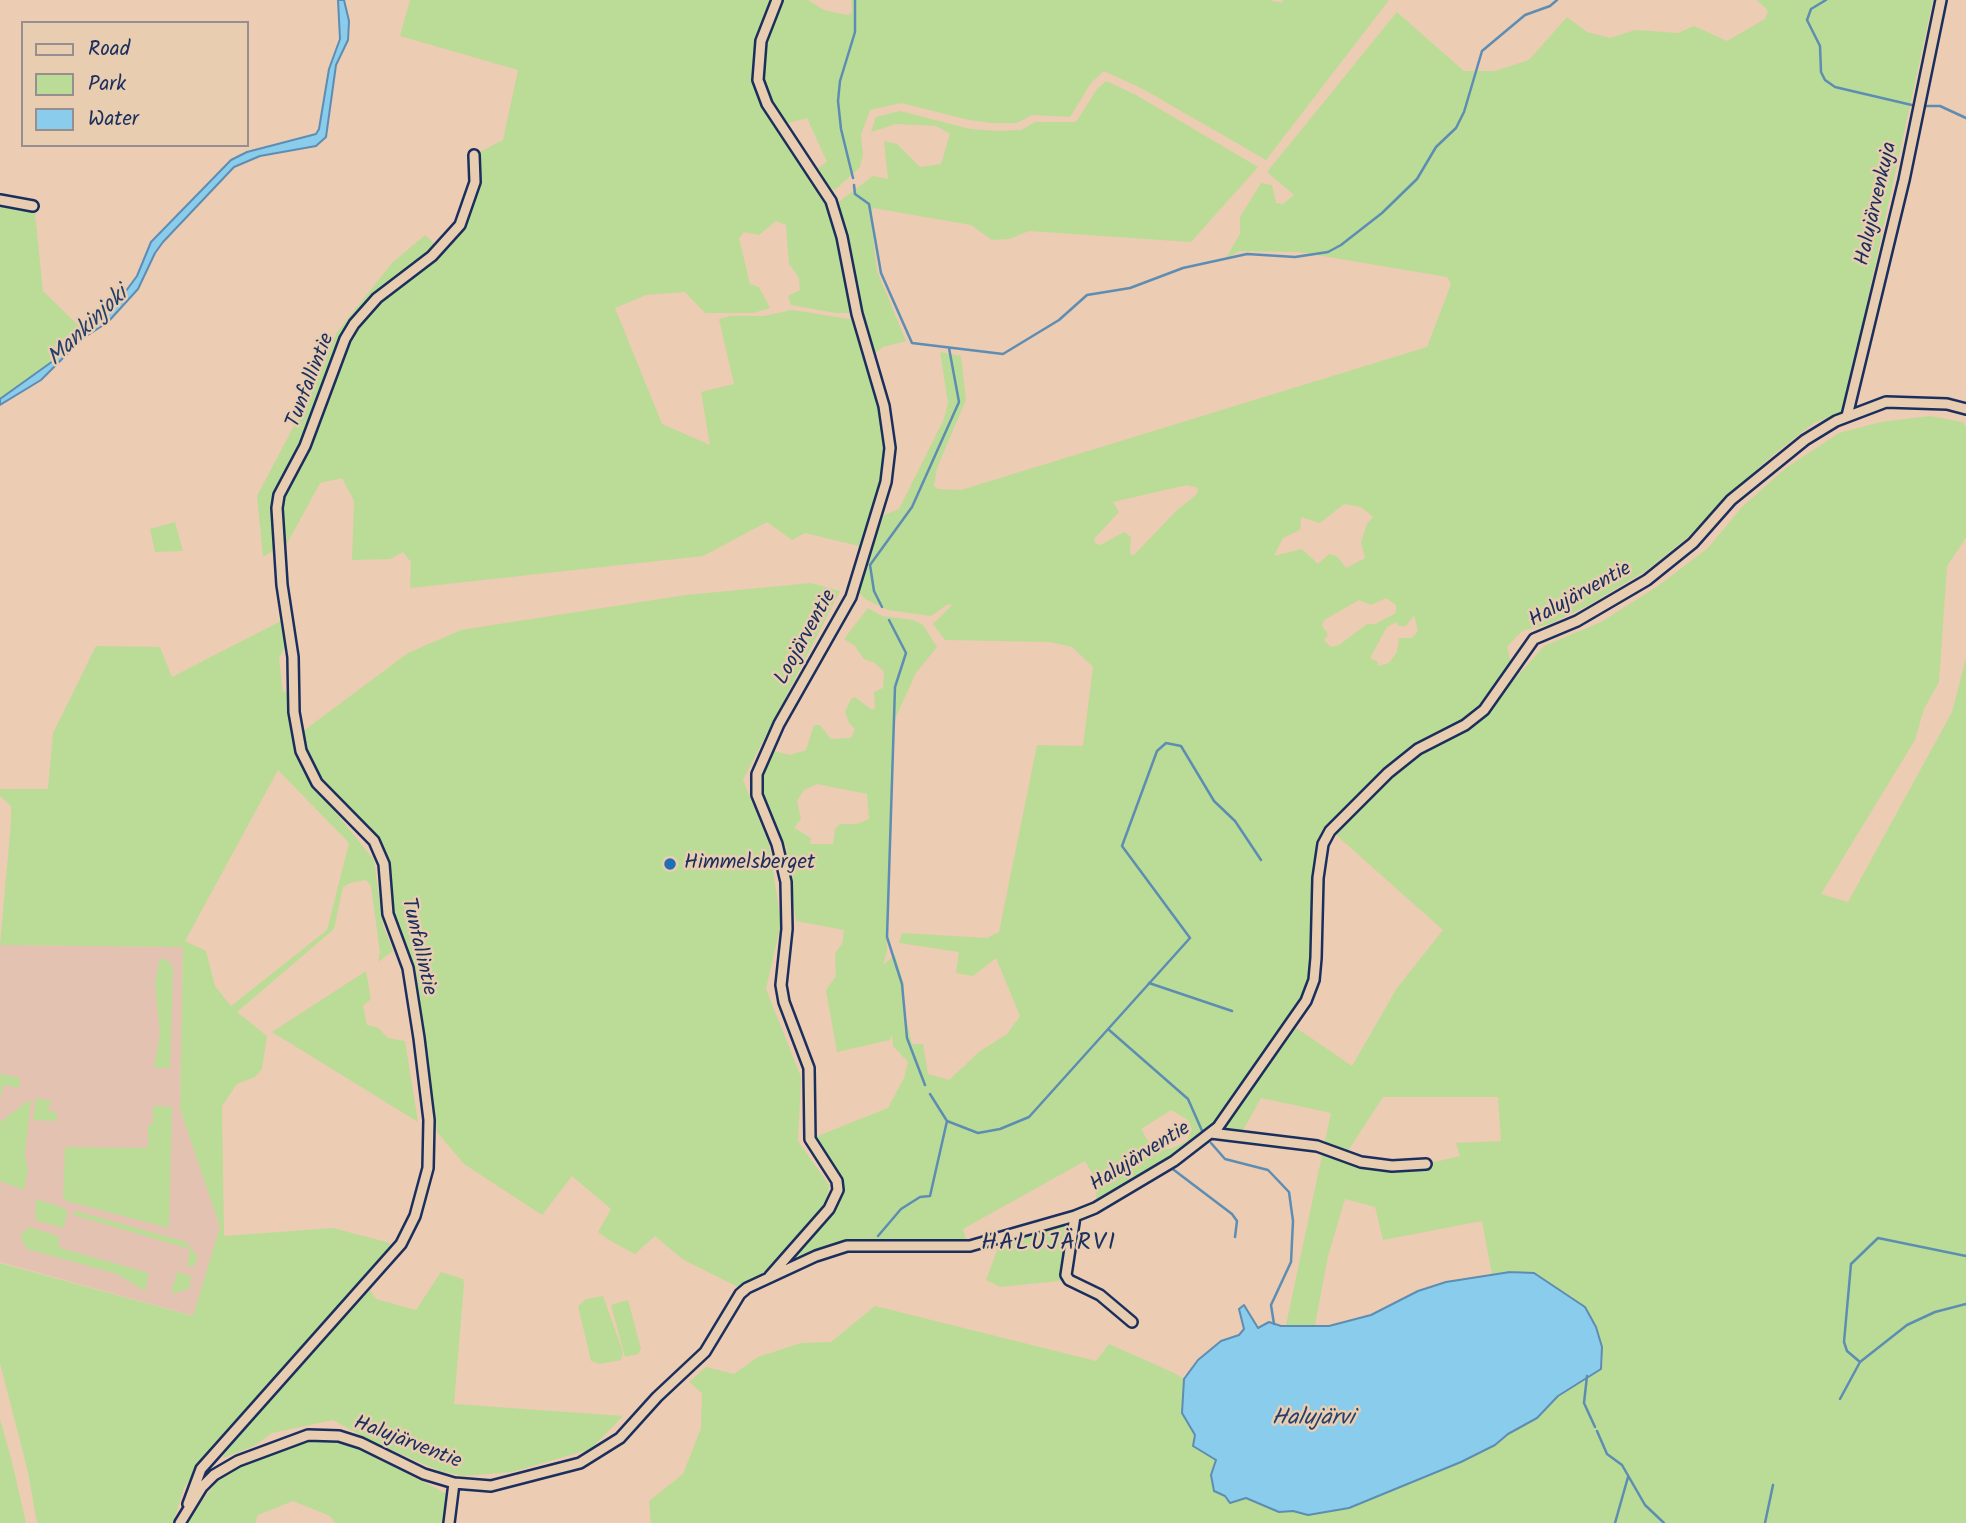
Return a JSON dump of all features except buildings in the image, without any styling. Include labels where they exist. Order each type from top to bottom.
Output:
[{"type":"street","name":"Loojärventie","points":[[768,1278],[829,1209],[838,1190],[837,1181],[810,1139],[808,1068],[784,1002],[781,985],[787,929],[786,882],[777,844],[761,809],[757,774],[779,724],[851,597],[886,482],[890,449],[884,406],[857,314],[846,254],[831,201],[767,104],[758,80],[761,41],[777,0]]},
{"type":"street","name":"Halujärvenkuja","points":[[1847,416],[1904,180],[1941,0]]},
{"type":"street","name":"Tunfallintie","points":[[187,1509],[201,1469],[401,1244],[415,1216],[428,1168],[429,1120],[415,1015],[408,968],[388,914],[384,864],[374,841],[317,783],[301,751],[294,712],[290,630],[282,585],[276,508],[279,495],[305,446],[345,339],[354,324],[377,298],[427,260],[460,225],[475,182],[474,155]]},
{"type":"street","points":[[0,200],[33,206]]},
{"type":"street","name":"Halujärventie","points":[[180,1523],[187,1509],[214,1475],[238,1461],[308,1435],[339,1436],[361,1443],[424,1474],[453,1483],[491,1486],[555,1472],[600,1452],[620,1438],[657,1397],[705,1352],[740,1294],[768,1278],[847,1246],[970,1246],[1075,1216],[1095,1208],[1174,1161],[1211,1133],[1306,1001],[1314,980],[1320,856],[1330,831],[1397,765],[1484,710],[1534,639],[1577,621],[1647,580],[1693,543],[1731,500],[1805,440],[1847,416],[1886,402],[1947,404],[1966,409]]},
{"type":"street","points":[[1211,1133],[1317,1146],[1361,1162],[1426,1164]]},
{"type":"street","points":[[1075,1216],[1066,1275],[1069,1280],[1111,1302],[1132,1322]]},
{"type":"street","points":[[449,1523],[453,1483]]},
{"type":"shaded area","points":[[0,945],[183,947],[180,1109],[220,1227],[194,1316],[0,1262]]},
{"type":"green space","points":[[410,0],[773,0],[757,40],[754,80],[764,106],[824,194],[839,238],[853,313],[836,313],[791,305],[788,296],[800,290],[799,278],[789,264],[786,225],[776,221],[759,235],[744,232],[739,238],[750,284],[759,287],[770,308],[753,313],[705,313],[685,292],[646,295],[615,308],[662,424],[710,445],[701,392],[734,384],[719,319],[730,316],[764,316],[792,310],[855,320],[880,407],[886,449],[882,481],[863,547],[805,533],[792,540],[767,522],[703,556],[410,588],[411,562],[403,552],[390,559],[352,560],[354,501],[342,478],[320,483],[288,542],[263,557],[257,496],[308,399],[337,332],[392,263],[425,235],[439,248],[449,240],[475,182],[474,155],[503,140],[518,70],[400,36]]},
{"type":"green space","points":[[782,0],[808,0],[824,10],[847,15],[852,13],[851,0],[1269,0],[1282,3],[1283,0],[1389,0],[1266,160],[1143,89],[1104,71],[1091,83],[1070,117],[1032,115],[1017,123],[992,123],[901,103],[870,110],[861,135],[863,154],[860,167],[835,190],[830,189],[818,168],[827,162],[807,118],[785,124],[766,99],[759,71],[763,47]]},
{"type":"green space","points":[[1757,0],[1933,0],[1843,412],[1814,423],[1773,455],[1725,498],[1689,536],[1647,570],[1589,605],[1550,624],[1522,631],[1507,647],[1511,664],[1481,707],[1395,761],[1327,828],[1315,855],[1313,955],[1308,988],[1249,1078],[1208,1131],[1180,1154],[1097,1205],[1095,1178],[1085,1161],[963,1229],[966,1240],[913,1239],[911,1246],[847,1246],[768,1278],[838,1190],[810,1139],[888,1108],[904,1078],[908,1062],[893,1046],[892,1034],[890,1040],[837,1052],[826,990],[836,976],[835,953],[842,944],[844,930],[796,921],[786,845],[781,845],[759,786],[770,750],[790,755],[806,750],[814,725],[820,725],[831,739],[851,738],[855,729],[849,723],[845,712],[851,699],[855,697],[872,710],[875,708],[874,692],[883,688],[884,672],[875,663],[864,659],[855,646],[844,639],[868,608],[882,616],[913,620],[923,625],[937,647],[916,673],[894,721],[887,951],[883,965],[895,955],[904,984],[904,1009],[912,1044],[923,1044],[928,1074],[949,1080],[979,1052],[1007,1034],[1020,1016],[996,958],[973,976],[956,973],[959,952],[899,943],[902,933],[987,938],[999,932],[1037,745],[1083,746],[1093,667],[1072,647],[1050,642],[945,640],[933,624],[952,605],[948,604],[931,616],[888,610],[867,600],[857,591],[884,515],[899,509],[944,419],[948,403],[940,352],[961,356],[966,400],[937,468],[934,486],[938,489],[961,490],[1427,347],[1451,284],[1447,277],[1299,252],[1240,251],[1226,258],[1240,234],[1240,217],[1261,183],[1272,185],[1276,203],[1283,204],[1294,195],[1267,172],[1397,12],[1464,71],[1495,71],[1529,60],[1567,17],[1587,32],[1610,38],[1635,30],[1678,33],[1694,26],[1727,41],[1765,19],[1768,11]],"holes":[[[1187,485],[1198,488],[1197,494],[1176,511],[1132,556],[1131,537],[1124,532],[1101,545],[1095,543],[1094,539],[1119,512],[1113,502]],[[1344,504],[1361,507],[1373,517],[1367,524],[1361,542],[1365,558],[1346,568],[1337,556],[1329,554],[1318,564],[1302,549],[1274,556],[1283,538],[1300,530],[1301,517],[1320,523]],[[1386,598],[1396,605],[1396,613],[1375,624],[1367,624],[1339,645],[1331,647],[1324,640],[1328,634],[1322,626],[1324,620],[1359,600],[1371,605]],[[1414,615],[1418,631],[1412,638],[1399,638],[1397,652],[1389,663],[1377,666],[1378,662],[1370,658],[1387,627],[1396,622],[1399,626],[1406,626]],[[817,784],[867,794],[869,819],[857,824],[840,824],[835,829],[833,844],[810,844],[811,838],[794,828],[801,819],[797,801],[804,790]],[[1171,1110],[1188,1120],[1192,1129],[1187,1141],[1173,1148],[1154,1151],[1141,1129]]]},
{"type":"green space","points":[[1106,81],[1136,95],[1258,167],[1191,242],[1029,231],[1009,239],[992,240],[971,225],[873,208],[871,218],[877,271],[906,341],[883,347],[874,354],[836,204],[873,176],[888,179],[884,141],[897,144],[920,167],[941,164],[950,134],[936,126],[896,124],[871,132],[876,117],[900,111],[970,129],[996,131],[1021,130],[1035,122],[1076,122],[1097,89]]},
{"type":"green space","points":[[0,198],[34,204],[43,291],[82,329],[62,347],[53,361],[0,399]]},
{"type":"green space","points":[[1930,416],[1963,422],[1966,427],[1966,538],[1947,566],[1939,682],[1924,709],[1915,740],[1821,894],[1848,902],[1952,712],[1966,658],[1966,1523],[651,1523],[649,1501],[683,1474],[701,1428],[702,1393],[689,1382],[706,1367],[734,1374],[758,1357],[801,1343],[831,1342],[875,1306],[1096,1361],[1109,1344],[1174,1373],[1184,1379],[1182,1413],[1195,1435],[1199,1451],[1216,1460],[1211,1475],[1214,1491],[1235,1502],[1246,1498],[1279,1512],[1293,1511],[1308,1515],[1362,1503],[1495,1445],[1508,1434],[1537,1418],[1558,1396],[1603,1365],[1602,1347],[1585,1307],[1534,1273],[1492,1275],[1482,1221],[1383,1240],[1375,1207],[1345,1199],[1328,1256],[1315,1325],[1286,1325],[1331,1113],[1261,1098],[1241,1134],[1218,1131],[1295,1027],[1352,1066],[1397,988],[1443,930],[1334,833],[1399,768],[1427,748],[1473,726],[1544,646],[1601,622],[1658,586],[1708,548],[1742,507],[1786,468],[1839,433],[1881,422]],"holes":[[[1383,1097],[1498,1097],[1501,1141],[1456,1143],[1460,1156],[1426,1164],[1361,1162],[1344,1157]]]},
{"type":"green space","points":[[175,522],[183,551],[155,552],[150,529]]},
{"type":"green space","points":[[811,583],[840,591],[743,780],[769,844],[781,923],[766,989],[801,1077],[798,1141],[829,1185],[826,1206],[760,1276],[738,1287],[682,1259],[655,1236],[635,1254],[609,1240],[598,1232],[611,1209],[572,1176],[542,1215],[464,1164],[437,1132],[416,971],[393,912],[380,838],[315,778],[302,732],[408,653],[461,630],[686,595]]},
{"type":"green space","points":[[281,621],[286,626],[285,647],[279,658],[283,692],[288,691],[295,739],[306,776],[374,860],[383,925],[393,951],[378,962],[380,953],[371,886],[366,880],[350,883],[343,887],[334,929],[237,1012],[267,1036],[262,1069],[255,1077],[237,1084],[222,1106],[224,1236],[333,1228],[390,1243],[388,1254],[199,1465],[184,1488],[173,1523],[37,1523],[28,1472],[0,1363],[0,1263],[193,1316],[220,1227],[180,1109],[183,947],[0,945],[11,806],[0,796],[0,789],[48,789],[53,733],[96,646],[160,647],[172,677]],"holes":[[[278,770],[349,843],[327,930],[231,1006],[215,986],[206,951],[185,941]]]},
{"type":"green space","points":[[160,958],[170,962],[173,969],[170,1068],[154,1068],[160,1034],[155,983]]},
{"type":"green space","points":[[366,971],[371,999],[363,1006],[367,1025],[377,1027],[388,1038],[405,1041],[418,1122],[272,1032]]},
{"type":"green space","points":[[0,1074],[20,1078],[19,1088],[4,1085],[0,1098]]},
{"type":"green space","points":[[36,1098],[52,1101],[47,1111],[56,1111],[57,1121],[33,1120]]},
{"type":"green space","points":[[31,1099],[25,1154],[28,1171],[24,1190],[0,1181],[0,1122]]},
{"type":"green space","points":[[153,1106],[172,1107],[169,1228],[66,1201],[63,1195],[65,1147],[148,1148],[148,1124],[153,1124]]},
{"type":"green space","points":[[36,1199],[64,1208],[68,1212],[63,1228],[35,1220]]},
{"type":"green space","points":[[76,1211],[186,1242],[197,1255],[196,1265],[187,1267],[190,1249],[73,1215]]},
{"type":"green space","points":[[1075,1216],[1069,1280],[1000,1287],[986,1280],[1002,1237]]},
{"type":"green space","points":[[29,1227],[58,1236],[60,1248],[149,1273],[145,1291],[117,1274],[27,1249],[20,1236]]},
{"type":"green space","points":[[177,1272],[191,1276],[189,1289],[171,1294]]},
{"type":"green space","points":[[441,1272],[463,1279],[464,1285],[454,1404],[623,1416],[591,1449],[512,1472],[465,1476],[440,1471],[371,1441],[333,1420],[272,1433],[254,1446],[223,1458],[226,1447],[370,1290],[376,1299],[416,1310]]},
{"type":"green space","points":[[603,1296],[623,1352],[621,1360],[600,1364],[591,1361],[578,1306],[586,1299]]},
{"type":"green space","points":[[628,1300],[641,1349],[638,1354],[625,1357],[611,1305]]},
{"type":"green space","points":[[0,1419],[12,1462],[26,1523],[0,1523]]},
{"type":"green space","points":[[318,1439],[347,1443],[451,1496],[446,1523],[335,1523],[330,1516],[293,1501],[258,1515],[255,1523],[186,1523],[222,1474],[255,1458]]},
{"type":"water","name":"Mankinjoki","points":[[338,0],[344,0],[349,21],[348,40],[336,65],[326,137],[316,146],[260,156],[234,167],[163,242],[138,289],[108,322],[82,339],[41,380],[0,405],[0,399],[53,361],[62,347],[123,295],[137,276],[151,242],[231,160],[247,152],[316,134],[329,69],[340,39]]},
{"type":"water","name":"Halujärvi","points":[[1510,1272],[1534,1273],[1585,1307],[1596,1327],[1602,1347],[1601,1369],[1558,1396],[1537,1418],[1508,1434],[1495,1445],[1461,1462],[1349,1508],[1308,1515],[1293,1511],[1279,1512],[1246,1498],[1230,1503],[1225,1496],[1214,1491],[1211,1475],[1216,1460],[1193,1446],[1195,1435],[1182,1413],[1184,1379],[1198,1360],[1221,1341],[1239,1335],[1244,1329],[1239,1309],[1244,1305],[1258,1328],[1269,1322],[1281,1326],[1329,1326],[1371,1315],[1418,1291],[1446,1282]]},
{"type":"waterway","points":[[853,178],[841,129],[838,101],[840,81],[855,32],[855,0]]},
{"type":"waterway","points":[[854,185],[855,194],[869,204],[881,273],[912,343],[1003,354],[1059,320],[1087,295],[1130,288],[1183,268],[1247,254],[1295,257],[1328,252],[1341,245],[1382,213],[1417,179],[1436,147],[1456,128],[1464,112],[1482,51],[1525,15],[1550,6],[1557,0]]},
{"type":"waterway","points":[[1826,0],[1811,9],[1807,20],[1820,46],[1821,72],[1825,80],[1835,87],[1916,106]]},
{"type":"waterway","points":[[1923,106],[1940,106],[1966,118]]},
{"type":"waterway","points":[[882,607],[874,591],[870,565],[912,507],[959,402],[949,348]]},
{"type":"waterway","points":[[889,620],[906,653],[895,687],[887,937],[902,984],[907,1038],[925,1085]]},
{"type":"waterway","points":[[930,1094],[947,1121],[978,1133],[1000,1129],[1029,1117],[1190,938],[1122,846],[1157,751],[1166,743],[1181,746],[1214,801],[1235,821],[1261,860]]},
{"type":"waterway","points":[[1149,983],[1232,1011]]},
{"type":"waterway","points":[[1108,1029],[1188,1099],[1203,1133]]},
{"type":"waterway","points":[[878,1236],[901,1209],[920,1197],[930,1196],[947,1121]]},
{"type":"waterway","points":[[1211,1143],[1225,1159],[1268,1170],[1289,1192],[1293,1221],[1291,1262],[1271,1305],[1274,1324]]},
{"type":"waterway","points":[[1170,1167],[1232,1214],[1237,1221],[1235,1237]]},
{"type":"waterway","points":[[1860,1362],[1847,1351],[1844,1342],[1851,1264],[1878,1238],[1966,1256]]},
{"type":"waterway","points":[[1840,1399],[1860,1362],[1907,1325],[1935,1312],[1966,1304]]},
{"type":"waterway","points":[[1587,1376],[1584,1403],[1595,1427]]},
{"type":"waterway","points":[[1597,1431],[1607,1454],[1622,1465],[1645,1505],[1664,1523]]},
{"type":"waterway","points":[[1615,1523],[1628,1477]]},
{"type":"waterway","points":[[1765,1523],[1773,1485]]},
{"type":"place","name":"Himmelsberget","points":[[670,864]]},
{"type":"district","name":"HALUJÄRVI","points":[[1049,1245]]}]
